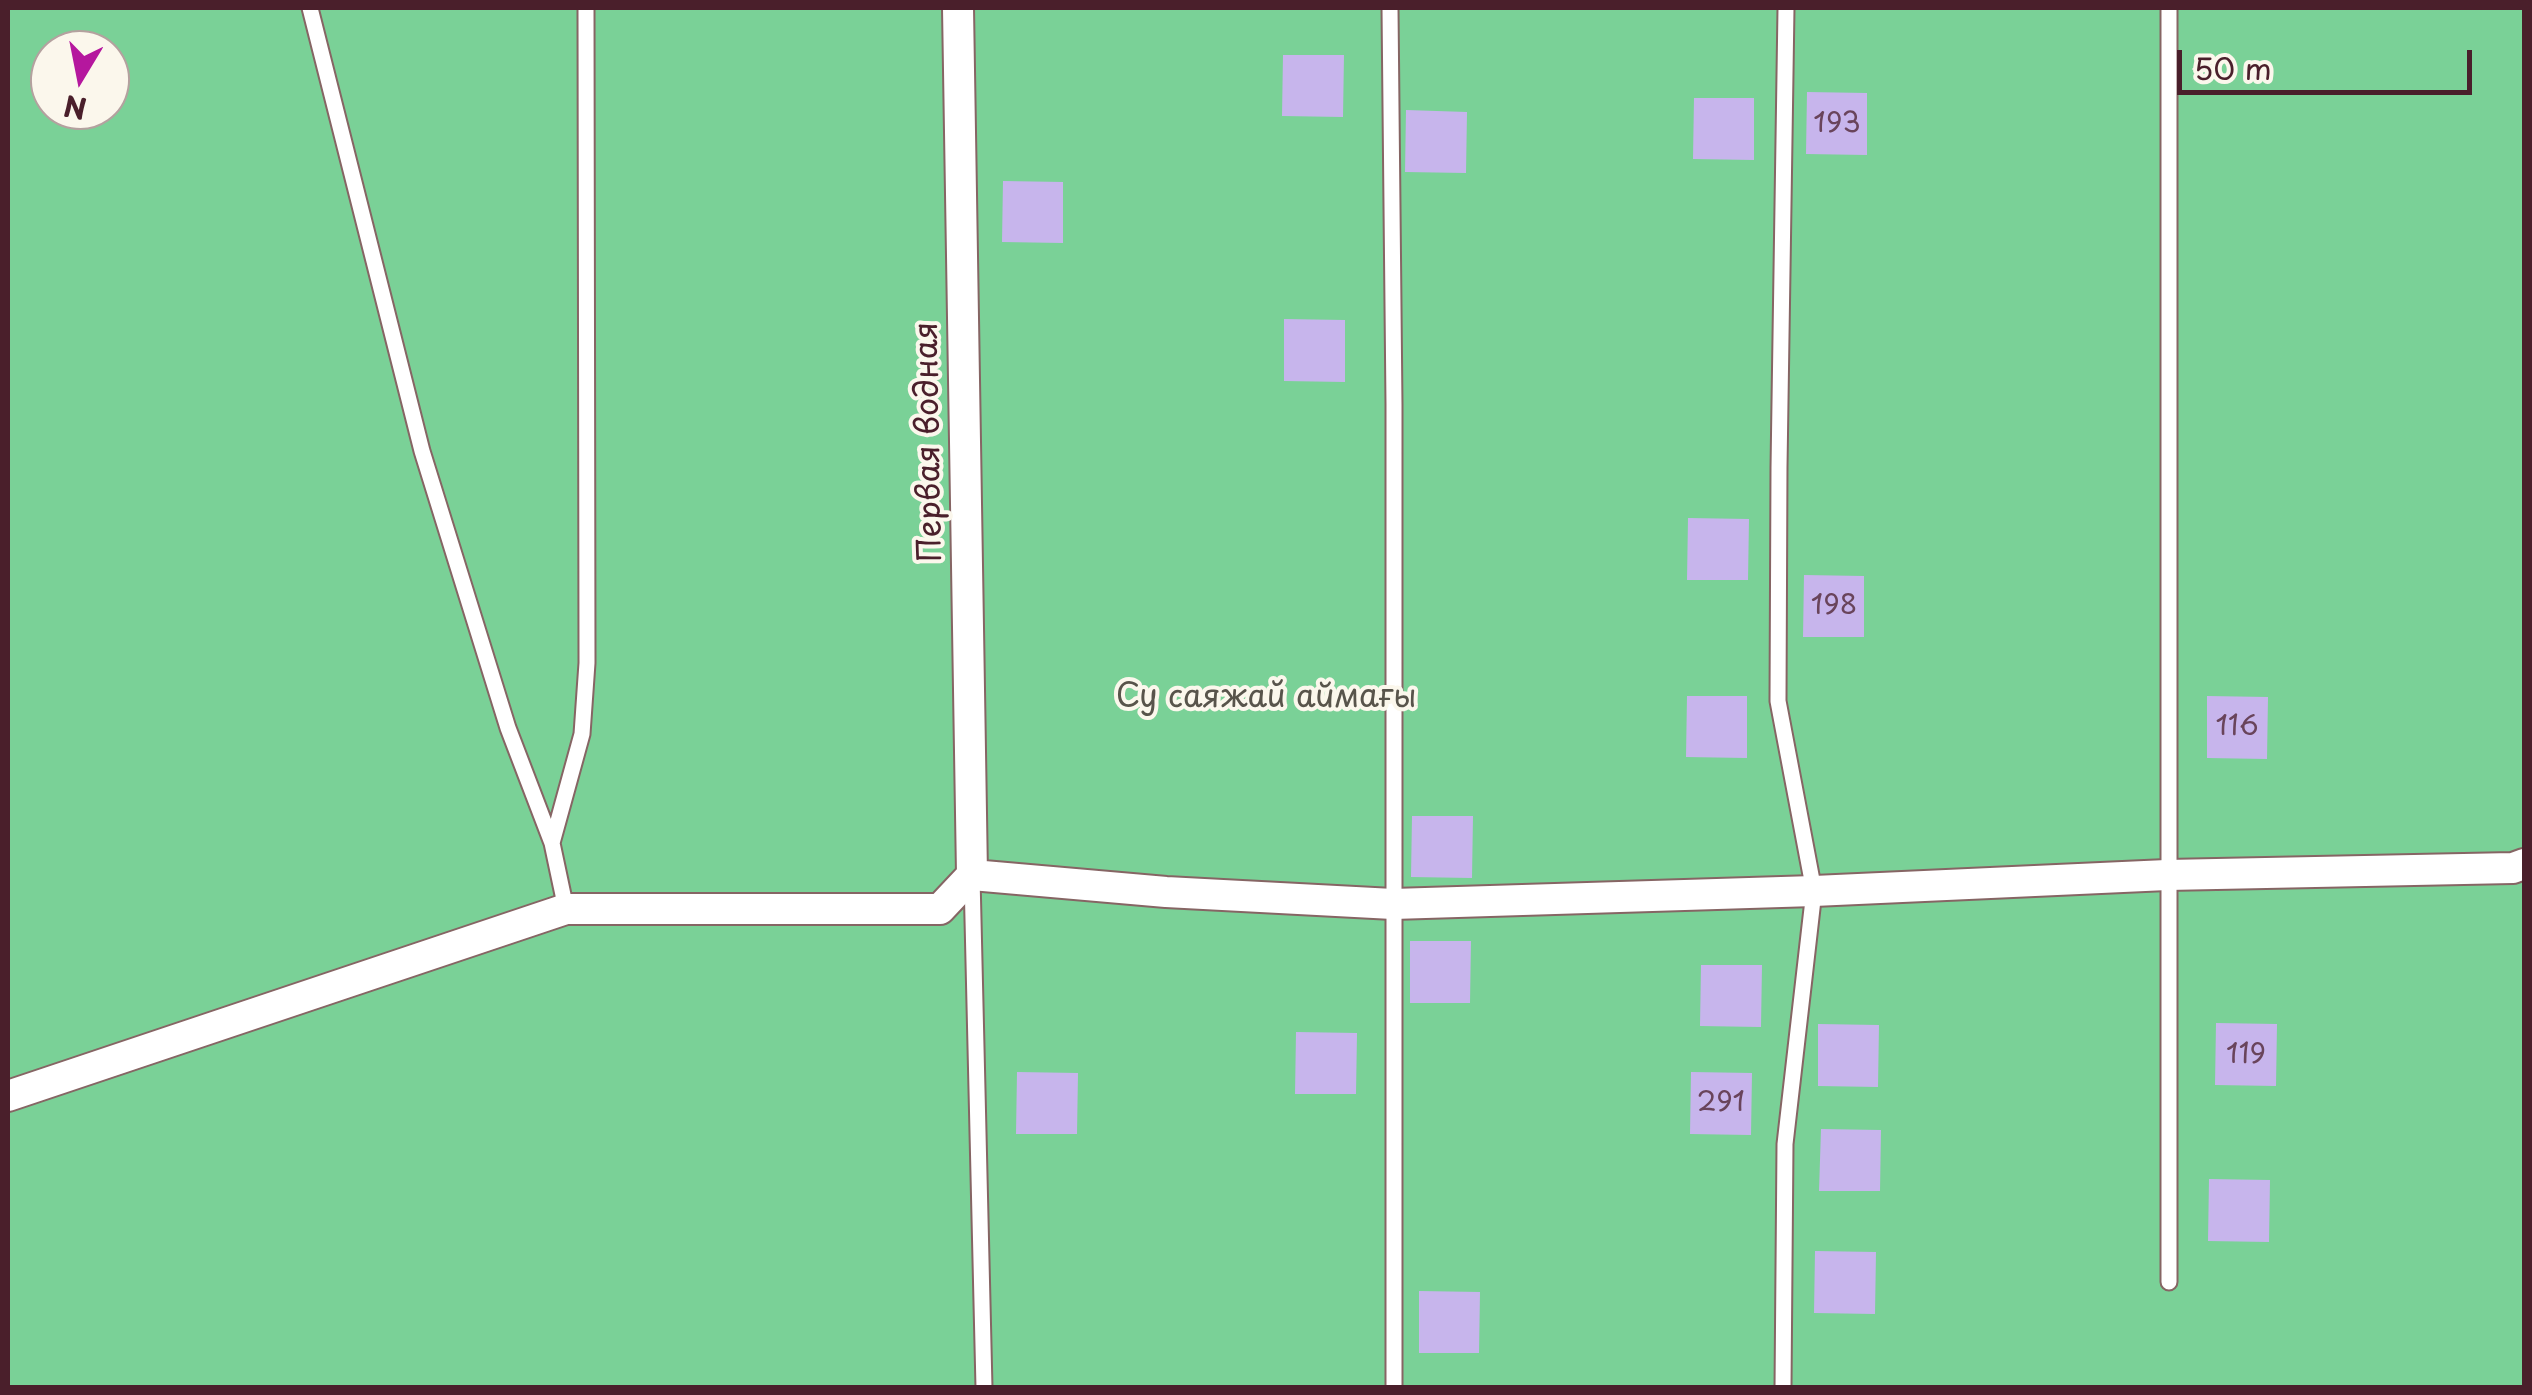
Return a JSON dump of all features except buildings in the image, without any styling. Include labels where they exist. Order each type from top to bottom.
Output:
[{"type":"street","name":"Первая водная","points":[[958,8],[972,875]]},
{"type":"street","points":[[8,1096],[566,909],[940,909],[972,875],[1166,892],[1393,904],[2519,866]]},
{"type":"lane","points":[[310,8],[422,450],[508,728],[552,843],[566,909]]},
{"type":"lane","points":[[552,843],[582,734],[587,663],[586,8]]},
{"type":"lane","points":[[1390,8],[1394,1388]]},
{"type":"lane","points":[[1783,1388],[1785,1144],[1814,891],[1778,701],[1786,8]]},
{"type":"lane","points":[[2169,8],[2169,1282]]},
{"type":"lane","points":[[972,875],[984,1388]]},
{"type":"green space","name":"Су саяжай аймағы","points":[[8,8],[2524,8],[2524,1387],[8,1387]]}]
